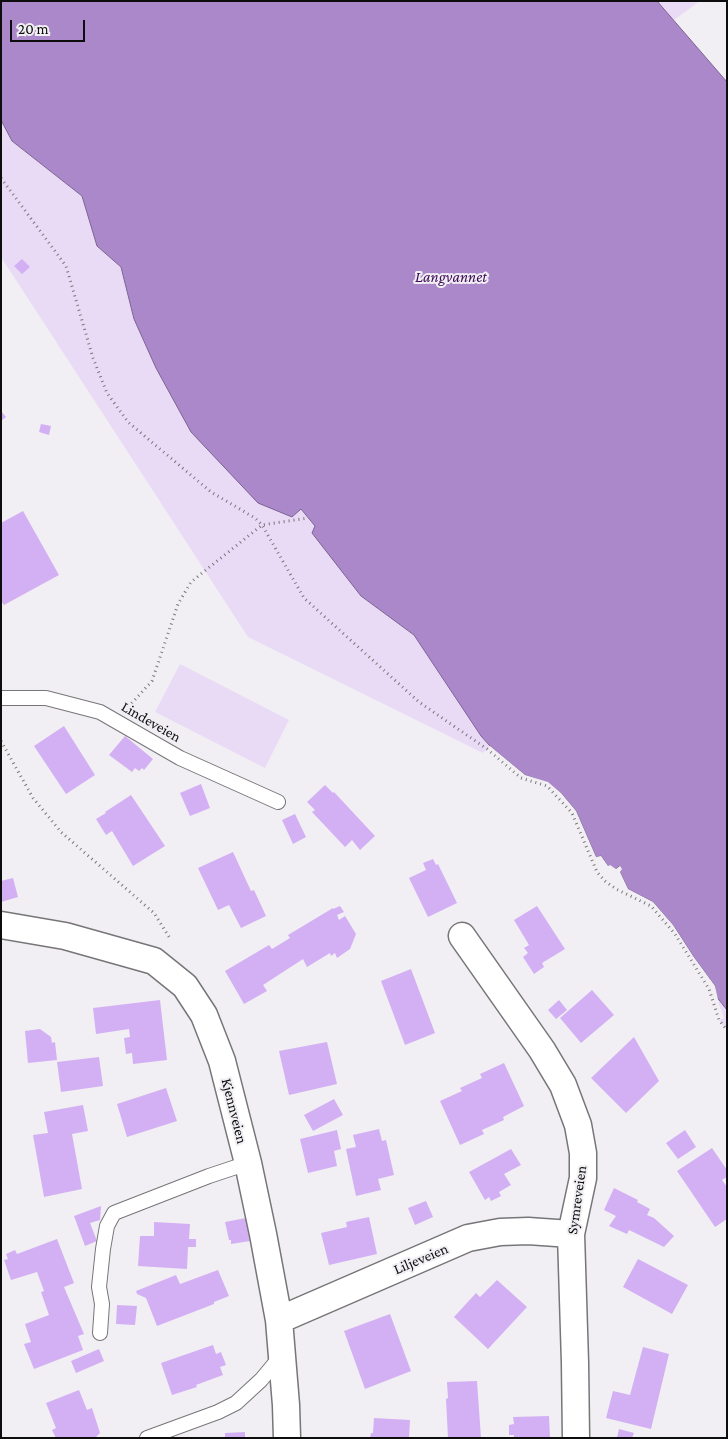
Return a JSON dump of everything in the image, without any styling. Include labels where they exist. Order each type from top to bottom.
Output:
[{"type":"street","name":"Kjennveien","points":[[1,925],[65,936],[154,961],[185,986],[204,1015],[222,1061],[248,1163],[263,1234],[279,1320],[287,1438]]},
{"type":"street","name":"Symreveien","points":[[462,936],[542,1050],[563,1085],[578,1125],[583,1153],[583,1178],[570,1234],[576,1438]]},
{"type":"street","name":"Liljeveien","points":[[279,1320],[468,1238],[500,1232],[518,1231],[570,1234]]},
{"type":"lane","name":"Lindeveien","points":[[1,698],[46,698],[100,712],[180,758],[278,802]]},
{"type":"lane","points":[[100,1333],[102,1304],[99,1287],[102,1249],[107,1226],[114,1212],[248,1163]]},
{"type":"lane","points":[[147,1438],[218,1412],[236,1403],[255,1386],[282,1356]]},
{"type":"path","points":[[1,178],[66,266],[93,358],[107,394],[128,422],[212,492],[255,518],[262,525],[304,598],[419,702],[487,749],[521,778],[547,786],[572,813],[597,872],[616,889],[651,906],[675,934],[709,989],[719,1020],[727,1030]]},
{"type":"path","points":[[100,712],[131,704],[152,681],[178,604],[191,582],[262,525],[308,518]]},
{"type":"path","points":[[1,741],[33,798],[61,832],[154,913],[173,943]]},
{"type":"shaded area","points":[[657,1],[700,1],[674,20]]},
{"type":"shaded area","points":[[1,120],[12,141],[82,196],[97,246],[121,267],[134,319],[156,368],[291,517],[301,509],[315,526],[361,596],[414,635],[481,736],[490,746],[483,753],[248,637],[1,257]]},
{"type":"shaded area","points":[[180,664],[289,720],[265,768],[155,712]]},
{"type":"shaded area","points":[[716,996],[727,1010],[727,1031],[719,1020],[724,1018]]},
{"type":"water","name":"Langvannet","points":[[1,1],[657,1],[727,82],[727,1010],[716,996],[715,986],[673,925],[653,902],[628,889],[619,866],[616,869],[608,866],[601,856],[596,857],[576,811],[561,793],[548,783],[525,775],[490,746],[481,736],[414,635],[361,596],[312,533],[315,526],[301,509],[292,517],[258,503],[191,432],[156,368],[134,319],[121,267],[97,246],[82,196],[12,141],[1,120]]},
{"type":"pier","points":[[490,746],[525,775],[548,782],[561,793],[576,811],[596,857],[601,856],[608,866],[610,865],[616,869],[620,866],[622,869],[620,872],[628,889],[653,902],[673,925],[715,986],[719,1004],[714,997],[712,987],[671,927],[651,904],[626,891],[617,871],[610,868],[607,869],[600,859],[594,859],[574,812],[559,795],[547,785],[524,777],[489,748]]},
{"type":"building","points":[[22,259],[30,267],[22,274],[14,266]]},
{"type":"building","points":[[1,411],[6,417],[1,421]]},
{"type":"building","points":[[41,424],[51,426],[49,435],[39,432]]},
{"type":"building","points":[[23,511],[59,575],[4,605],[1,601],[1,523]]},
{"type":"building","points":[[64,726],[95,775],[66,794],[34,746]]},
{"type":"building","points":[[125,736],[153,759],[144,770],[142,768],[139,771],[135,768],[132,772],[109,755]]},
{"type":"building","points":[[201,784],[210,808],[190,816],[180,793]]},
{"type":"building","points":[[325,785],[334,792],[375,836],[360,850],[352,840],[345,847],[312,812],[315,810],[307,802]]},
{"type":"building","points":[[131,795],[165,846],[133,866],[112,831],[106,835],[96,819]]},
{"type":"building","points":[[295,814],[306,837],[293,844],[282,820]]},
{"type":"building","points":[[233,852],[251,891],[254,890],[266,916],[241,928],[229,905],[218,910],[198,868]]},
{"type":"building","points":[[433,859],[436,865],[438,864],[457,903],[428,917],[409,878],[426,870],[423,863]]},
{"type":"building","points":[[13,878],[18,897],[1,902],[1,881]]},
{"type":"building","points":[[340,906],[344,912],[337,915],[339,920],[345,916],[356,934],[350,949],[337,958],[335,953],[331,956],[330,953],[307,967],[303,959],[263,985],[267,991],[244,1004],[225,971],[269,945],[272,949],[290,938],[288,935],[333,908]]},
{"type":"building","points":[[537,906],[565,949],[542,963],[544,967],[534,974],[523,957],[528,953],[524,948],[529,945],[514,920]]},
{"type":"building","points":[[411,969],[435,1033],[405,1045],[381,981]]},
{"type":"building","points":[[592,990],[614,1015],[581,1043],[560,1018]]},
{"type":"building","points":[[160,1000],[167,1060],[133,1064],[132,1053],[126,1054],[124,1038],[130,1037],[129,1029],[96,1034],[93,1008]]},
{"type":"building","points":[[559,1000],[567,1010],[556,1019],[548,1010]]},
{"type":"building","points":[[40,1029],[51,1037],[52,1043],[55,1042],[57,1060],[28,1063],[25,1031]]},
{"type":"building","points":[[634,1037],[659,1081],[626,1113],[591,1078]]},
{"type":"building","points":[[327,1042],[337,1084],[289,1095],[279,1051]]},
{"type":"building","points":[[99,1057],[103,1086],[61,1092],[57,1062]]},
{"type":"building","points":[[504,1063],[524,1106],[503,1117],[504,1120],[482,1130],[484,1134],[460,1145],[440,1101],[462,1091],[460,1088],[482,1078],[480,1074]]},
{"type":"building","points":[[166,1088],[177,1121],[127,1137],[117,1104]]},
{"type":"building","points":[[334,1099],[343,1115],[313,1131],[304,1115]]},
{"type":"building","points":[[83,1105],[88,1131],[72,1134],[82,1189],[44,1197],[33,1135],[48,1133],[44,1112]]},
{"type":"building","points":[[379,1129],[382,1141],[386,1140],[394,1175],[378,1179],[381,1190],[356,1196],[346,1149],[356,1147],[353,1135]]},
{"type":"building","points":[[337,1130],[341,1149],[334,1151],[337,1166],[308,1173],[300,1139]]},
{"type":"building","points":[[685,1130],[696,1147],[678,1159],[666,1143]]},
{"type":"building","points":[[712,1148],[727,1170],[727,1177],[722,1180],[727,1187],[727,1219],[715,1227],[677,1171]]},
{"type":"building","points":[[511,1149],[521,1165],[504,1174],[511,1185],[499,1192],[501,1196],[491,1201],[489,1197],[485,1200],[469,1172]]},
{"type":"building","points":[[614,1188],[638,1200],[637,1202],[650,1209],[647,1215],[654,1218],[674,1236],[664,1247],[629,1230],[627,1234],[609,1226],[616,1216],[604,1210]]},
{"type":"building","points":[[426,1201],[433,1217],[415,1225],[408,1208]]},
{"type":"building","points":[[101,1206],[100,1220],[90,1223],[97,1241],[85,1246],[74,1216]]},
{"type":"building","points":[[369,1217],[377,1254],[329,1265],[321,1233],[347,1227],[346,1222]]},
{"type":"building","points":[[246,1218],[250,1241],[231,1244],[225,1222]]},
{"type":"building","points":[[154,1222],[190,1224],[189,1239],[196,1239],[196,1247],[188,1247],[187,1269],[138,1266],[140,1236],[154,1236]]},
{"type":"building","points":[[57,1239],[74,1283],[64,1287],[84,1334],[78,1336],[83,1350],[34,1369],[24,1344],[31,1342],[25,1324],[49,1315],[41,1292],[44,1291],[37,1272],[11,1280],[4,1260],[8,1259],[6,1254],[15,1250],[17,1254]]},
{"type":"building","points":[[638,1259],[688,1285],[672,1314],[623,1287]]},
{"type":"building","points":[[218,1270],[229,1296],[214,1302],[214,1304],[157,1326],[146,1298],[137,1294],[136,1291],[176,1275],[180,1284]]},
{"type":"building","points":[[497,1280],[527,1307],[488,1349],[454,1317],[476,1293],[480,1297]]},
{"type":"building","points":[[117,1305],[137,1306],[135,1325],[116,1324]]},
{"type":"building","points":[[390,1314],[411,1371],[365,1389],[344,1331]]},
{"type":"building","points":[[213,1345],[216,1354],[221,1352],[226,1365],[220,1367],[223,1375],[196,1385],[197,1387],[172,1395],[161,1363]]},
{"type":"building","points":[[643,1347],[669,1354],[651,1429],[606,1418],[613,1391],[630,1395]]},
{"type":"building","points":[[99,1349],[104,1361],[76,1373],[71,1361]]},
{"type":"building","points":[[477,1381],[481,1438],[448,1438],[447,1382]]},
{"type":"building","points":[[79,1390],[87,1410],[92,1408],[100,1433],[95,1438],[56,1438],[52,1430],[56,1428],[46,1403]]},
{"type":"building","points":[[549,1416],[550,1438],[514,1438],[514,1435],[509,1435],[509,1425],[514,1424],[513,1417]]},
{"type":"building","points":[[374,1418],[410,1420],[409,1438],[370,1438],[371,1433],[373,1433]]},
{"type":"building","points":[[619,1429],[634,1433],[632,1438],[617,1438]]},
{"type":"building","points":[[245,1432],[245,1438],[225,1438],[225,1433]]}]
